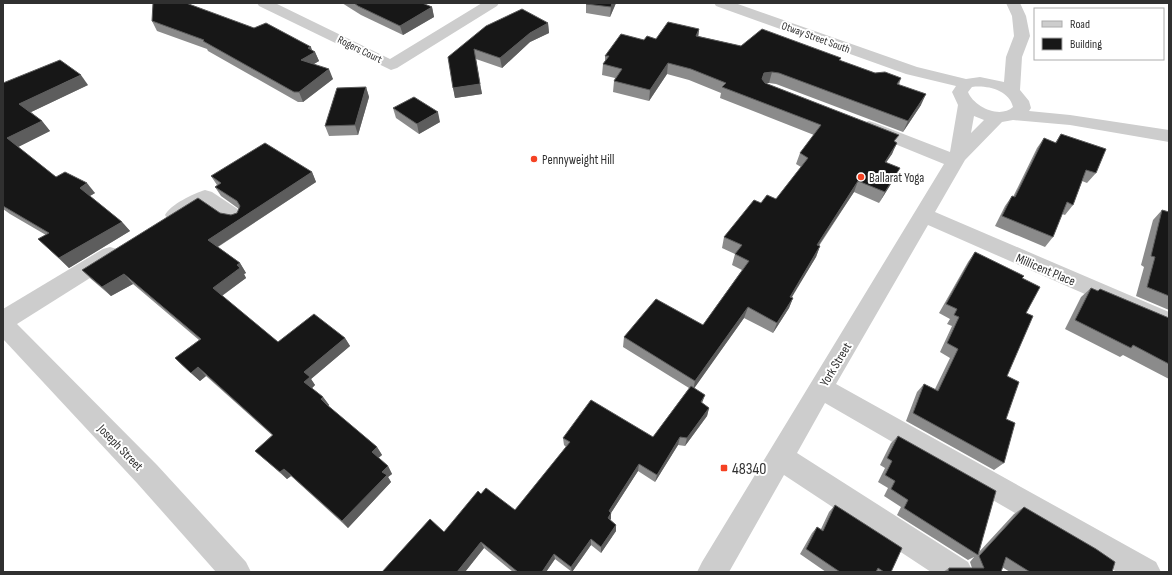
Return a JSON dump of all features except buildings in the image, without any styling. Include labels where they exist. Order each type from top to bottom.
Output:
[{"type":"street","name":"Rogers Court","points":[[264,3],[391,65],[492,3]]},
{"type":"street","name":"Otway Street South","points":[[721,3],[969,92]]},
{"type":"street","points":[[1011,106],[1014,57],[1022,36],[1019,16],[1013,3]]},
{"type":"street","points":[[969,92],[1014,57]]},
{"type":"street","points":[[969,92],[998,85],[1011,106]]},
{"type":"street","points":[[969,92],[979,112],[1011,106],[1070,120],[1169,136]]},
{"type":"street","name":"York Street","points":[[956,158],[969,92]]},
{"type":"street","name":"York Street","points":[[712,572],[956,158],[1011,106]]},
{"type":"street","points":[[856,122],[956,158]]},
{"type":"street","points":[[158,226],[205,197],[235,217]]},
{"type":"street","name":"Millicent Place","points":[[923,215],[1169,322]]},
{"type":"street","points":[[3,323],[124,247]]},
{"type":"street","name":"Joseph Street","points":[[3,323],[147,474],[236,572]]},
{"type":"street","points":[[821,388],[1146,572]]},
{"type":"street","points":[[779,457],[958,572]]},
{"type":"place","name":"Pennyweight Hill","points":[[534,159]]},
{"type":"place","name":"Ballarat Yoga","points":[[861,177]]},
{"type":"place","name":"48340","points":[[724,468]]}]
